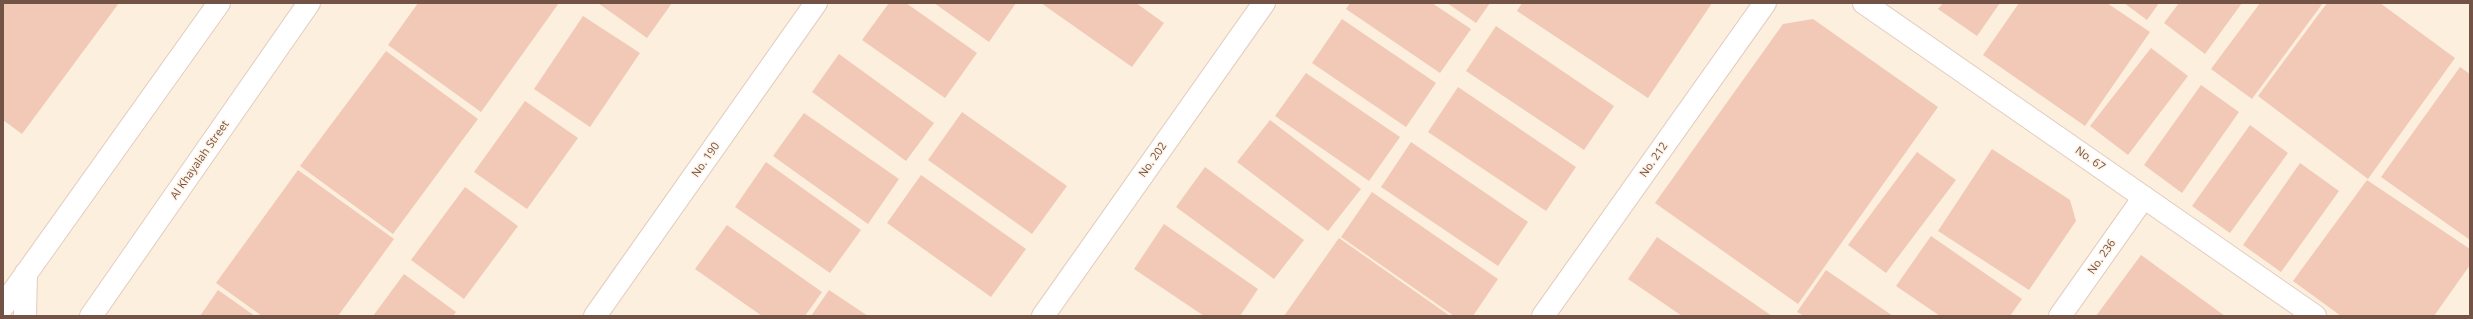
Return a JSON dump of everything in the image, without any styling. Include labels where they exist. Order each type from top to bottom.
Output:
[{"type":"street","points":[[3,306],[219,3]]},
{"type":"street","name":"Al Khayalah Street","points":[[92,313],[309,3]]},
{"type":"street","name":"No. 190","points":[[595,316],[816,3]]},
{"type":"street","name":"No. 202","points":[[1043,316],[1264,3]]},
{"type":"street","name":"No. 212","points":[[1543,316],[1765,3]]},
{"type":"street","name":"No. 67","points":[[1864,3],[2315,316]]},
{"type":"street","name":"No. 236","points":[[2060,316],[2144,198]]},
{"type":"street","points":[[25,316],[26,274]]},
{"type":"building","points":[[3,3],[119,3],[22,134],[3,120]]},
{"type":"building","points":[[418,3],[559,3],[481,112],[388,45]]},
{"type":"building","points":[[598,3],[672,3],[647,38]]},
{"type":"building","points":[[889,3],[906,3],[977,53],[945,98],[862,40]]},
{"type":"building","points":[[934,3],[1016,3],[989,42]]},
{"type":"building","points":[[1041,3],[1136,3],[1164,23],[1132,67]]},
{"type":"building","points":[[1350,3],[1432,3],[1471,29],[1440,73],[1346,9]]},
{"type":"building","points":[[1447,3],[1490,3],[1476,23]]},
{"type":"building","points":[[1522,3],[1712,3],[1648,98],[1517,11]]},
{"type":"building","points":[[1943,3],[2000,3],[1977,36],[1938,9]]},
{"type":"building","points":[[2019,3],[2107,3],[2150,32],[2085,126],[1983,55]]},
{"type":"building","points":[[2124,3],[2159,3],[2147,20]]},
{"type":"building","points":[[2179,3],[2242,3],[2205,54],[2164,23]]},
{"type":"building","points":[[2260,3],[2323,3],[2252,99],[2211,69]]},
{"type":"building","points":[[2327,3],[2380,3],[2455,58],[2368,179],[2258,96]]},
{"type":"building","points":[[583,16],[640,53],[590,127],[534,89]]},
{"type":"building","points":[[1342,19],[1436,83],[1406,127],[1312,63]]},
{"type":"building","points":[[1813,19],[1938,107],[1798,304],[1655,203],[1783,24]]},
{"type":"building","points":[[1496,26],[1614,106],[1584,150],[1466,71]]},
{"type":"building","points":[[2151,48],[2188,76],[2128,155],[2090,126]]},
{"type":"building","points":[[386,51],[478,119],[393,234],[300,166]]},
{"type":"building","points":[[839,54],[934,123],[906,161],[812,92]]},
{"type":"building","points":[[2460,67],[2470,74],[2470,240],[2381,177]]},
{"type":"building","points":[[1306,73],[1400,137],[1369,181],[1275,116]]},
{"type":"building","points":[[2201,85],[2239,112],[2182,193],[2144,165]]},
{"type":"building","points":[[1458,87],[1576,167],[1546,211],[1428,132]]},
{"type":"building","points":[[525,101],[578,138],[527,209],[474,172]]},
{"type":"building","points":[[962,112],[1067,186],[1032,234],[928,160]]},
{"type":"building","points":[[804,113],[899,179],[868,224],[773,156]]},
{"type":"building","points":[[1270,120],[1361,189],[1328,231],[1237,162]]},
{"type":"building","points":[[2250,125],[2288,153],[2230,233],[2192,206]]},
{"type":"building","points":[[1411,142],[1528,222],[1498,266],[1381,187]]},
{"type":"building","points":[[1992,149],[2070,200],[2076,221],[2029,290],[1938,231]]},
{"type":"building","points":[[1917,152],[1956,180],[1886,273],[1848,245]]},
{"type":"building","points":[[766,162],[861,230],[830,273],[735,207]]},
{"type":"building","points":[[2300,163],[2339,191],[2281,272],[2243,245]]},
{"type":"building","points":[[1205,167],[1304,240],[1274,279],[1176,207]]},
{"type":"building","points":[[298,170],[394,239],[338,316],[262,316],[216,283]]},
{"type":"building","points":[[921,175],[1026,249],[991,297],[887,223]]},
{"type":"building","points":[[2367,180],[2470,249],[2470,265],[2434,316],[2341,316],[2293,281]]},
{"type":"building","points":[[465,187],[518,226],[464,299],[411,260]]},
{"type":"building","points":[[1372,192],[1498,279],[1473,316],[1454,316],[1341,237]]},
{"type":"building","points":[[1164,224],[1258,289],[1240,316],[1204,316],[1134,269]]},
{"type":"building","points":[[727,225],[822,292],[805,316],[762,316],[695,269]]},
{"type":"building","points":[[1931,236],[2022,299],[2010,316],[1940,316],[1896,286]]},
{"type":"building","points":[[1657,237],[1772,316],[1682,316],[1628,279]]},
{"type":"building","points":[[1339,238],[1450,316],[1284,316]]},
{"type":"building","points":[[2141,255],[2225,316],[2096,316]]},
{"type":"building","points":[[1826,270],[1893,316],[1804,316],[1797,312]]},
{"type":"building","points":[[404,274],[456,312],[453,316],[373,316]]},
{"type":"building","points":[[218,290],[255,316],[200,316]]},
{"type":"building","points":[[829,290],[868,316],[811,316]]}]
